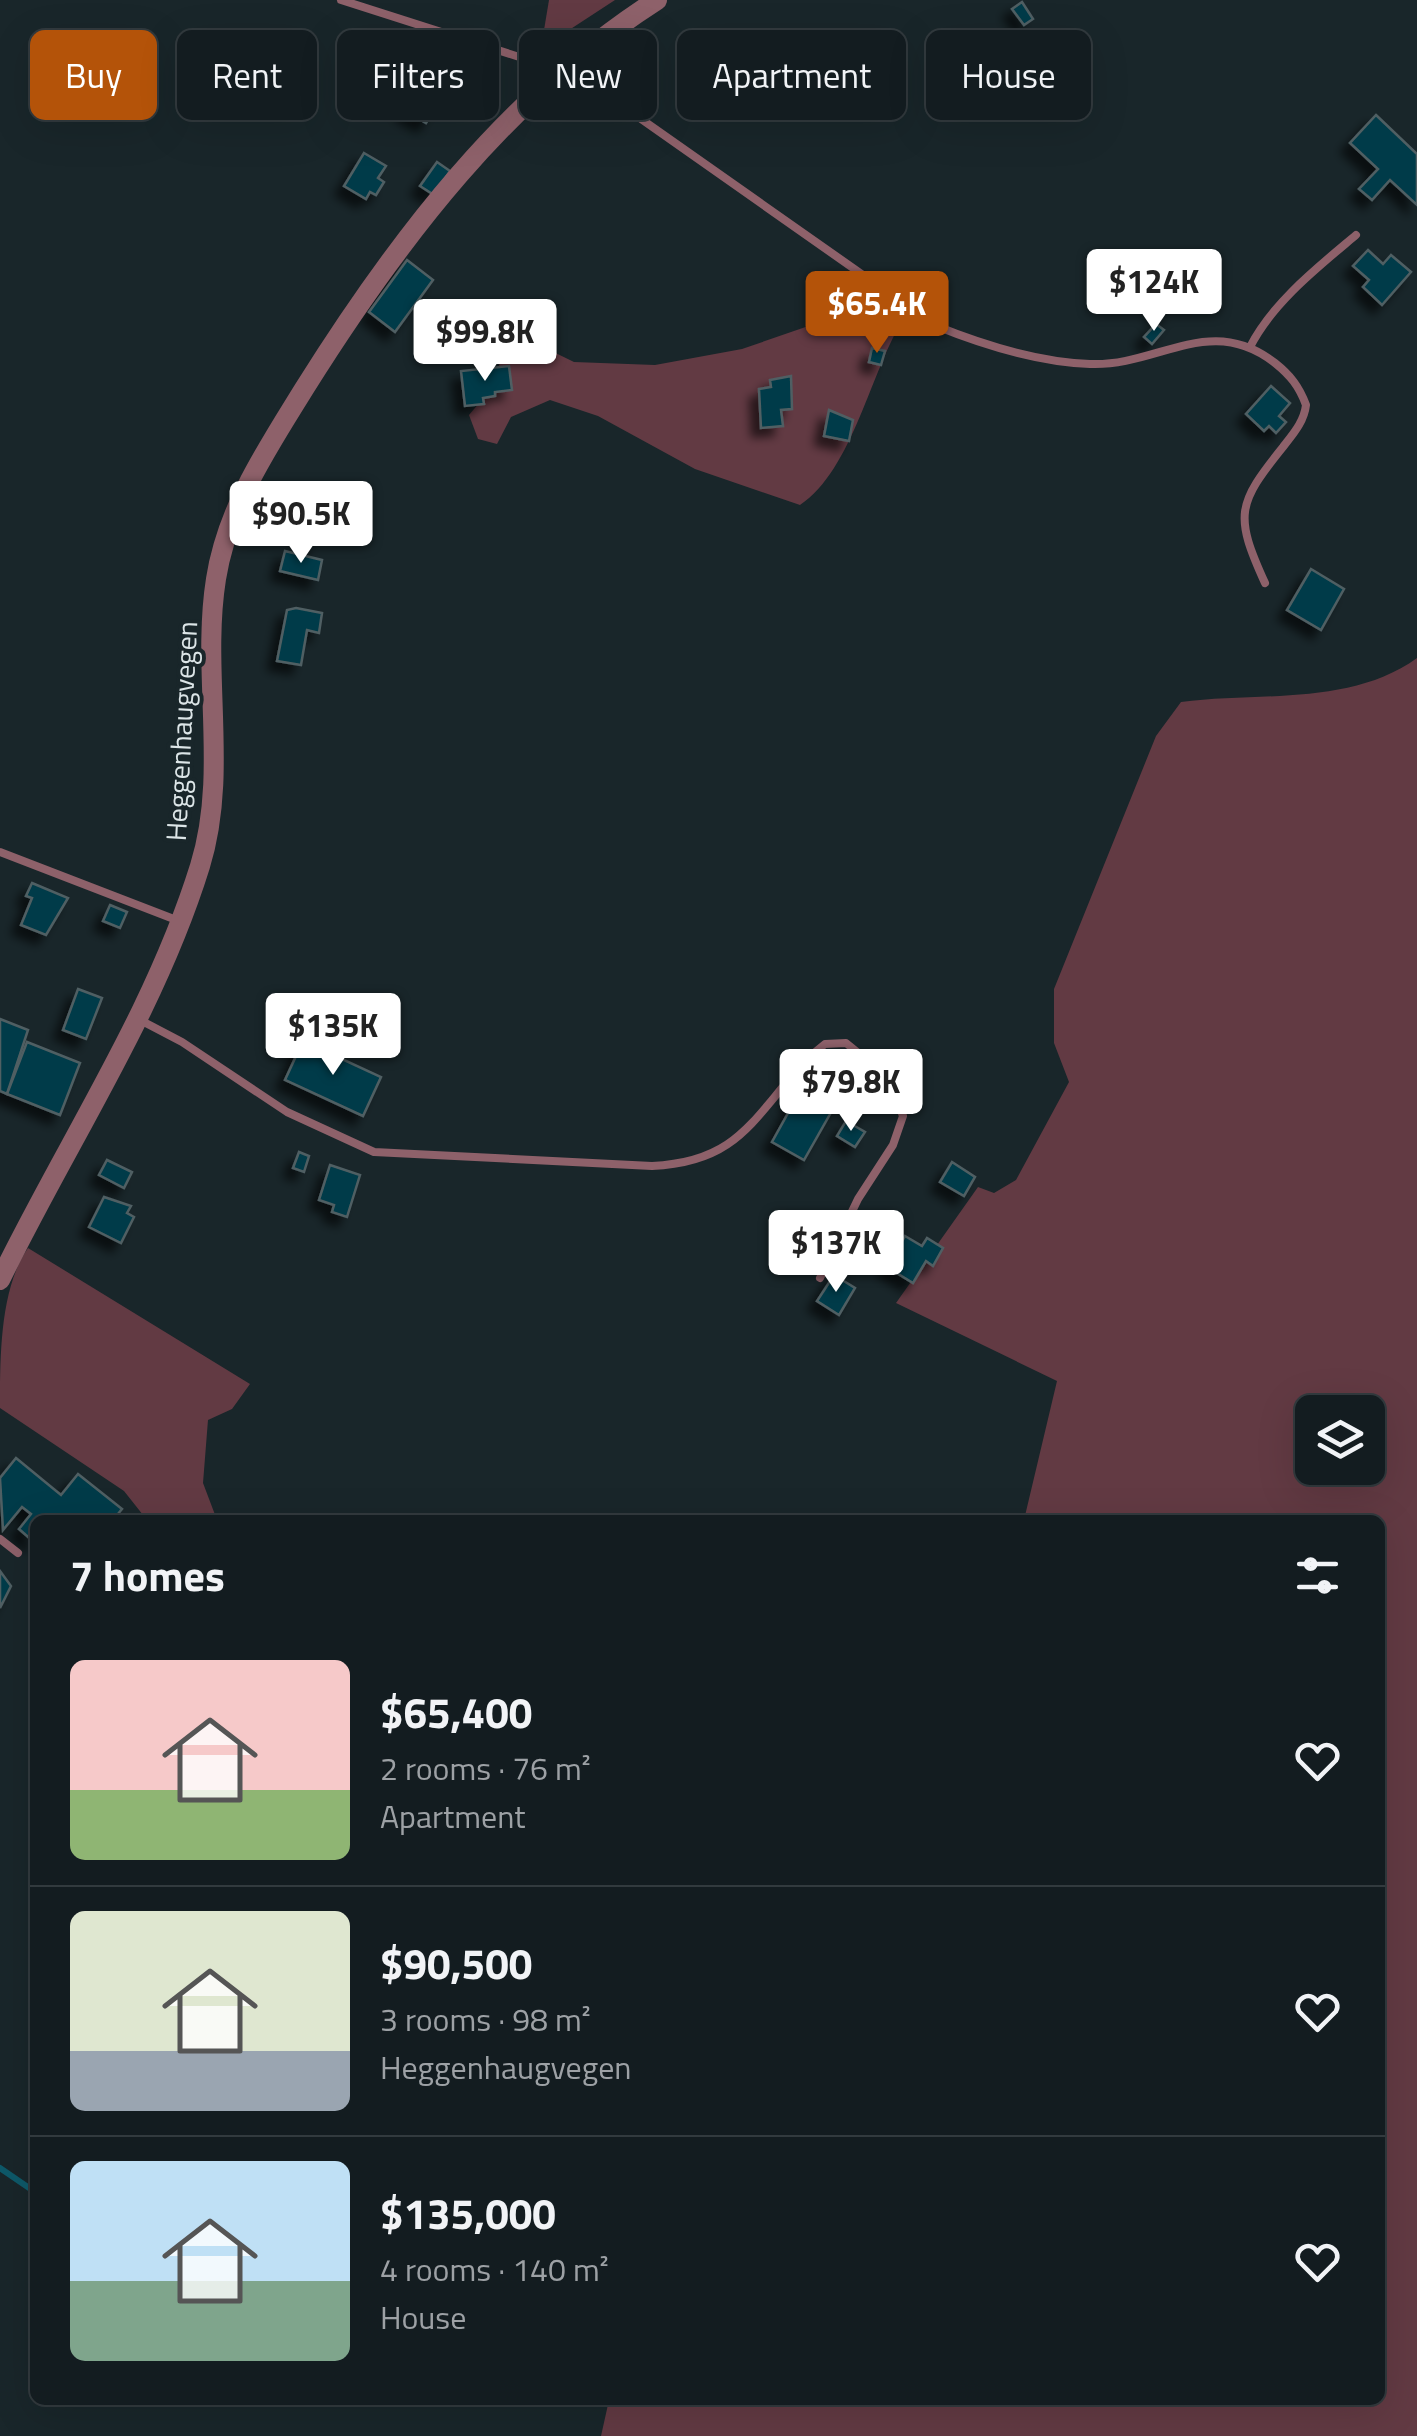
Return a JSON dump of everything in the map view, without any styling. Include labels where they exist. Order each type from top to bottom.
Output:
[{"type":"street","name":"Heggenhaugvegen","points":[[615,30],[657,0]]},
{"type":"street","name":"Heggenhaugvegen","points":[[0,1280],[57,1166],[140,1020],[199,869],[210,812],[216,580],[234,512],[295,403],[398,248],[519,111]]},
{"type":"lane","points":[[341,0],[519,56]]},
{"type":"lane","points":[[633,120],[934,325],[973,341],[1095,365],[1214,340],[1250,346],[1288,373],[1306,406],[1297,430],[1253,484],[1243,507],[1249,541],[1265,583]]},
{"type":"lane","points":[[1250,346],[1260,328],[1292,293],[1356,235]]},
{"type":"lane","points":[[0,852],[179,921]]},
{"type":"lane","points":[[140,1020],[182,1042],[286,1112],[374,1152],[652,1166],[698,1162],[722,1150],[814,1052],[833,1042],[846,1044],[888,1077],[903,1116],[893,1144],[858,1199],[820,1278]]},
{"type":"lane","points":[[0,1539],[18,1553]]},
{"type":"shaded area","points":[[549,0],[615,0],[569,30],[544,30]]},
{"type":"shaded area","points":[[884,300],[905,316],[848,444],[818,489],[800,505],[695,469],[598,416],[550,400],[511,417],[497,444],[478,439],[469,415],[490,390],[505,349],[531,341],[574,362],[655,365],[742,349]]},
{"type":"shaded area","points":[[1417,658],[1417,2436],[601,2436],[608,2405],[1385,2405],[1385,1515],[1025,1515],[1057,1381],[896,1303],[978,1187],[994,1193],[1016,1180],[1069,1082],[1054,1043],[1054,989],[1156,736],[1181,702],[1334,690],[1363,684]]},
{"type":"shaded area","points":[[28,1248],[250,1384],[232,1409],[208,1420],[203,1483],[215,1515],[143,1515],[124,1491],[0,1408],[1,1345],[7,1302]]},
{"type":"building","points":[[1022,2],[1033,19],[1024,25],[1012,9]]},
{"type":"building","points":[[1376,115],[1417,154],[1417,205],[1390,180],[1372,200],[1359,189],[1378,169],[1350,143]]},
{"type":"building","points":[[364,153],[386,166],[378,178],[384,182],[376,195],[370,192],[366,199],[344,186]]},
{"type":"building","points":[[437,162],[450,171],[434,195],[420,186]]},
{"type":"building","points":[[1368,250],[1383,264],[1391,255],[1411,272],[1382,305],[1363,287],[1369,280],[1353,266]]},
{"type":"building","points":[[407,260],[433,280],[395,332],[369,312]]},
{"type":"building","points":[[1156,324],[1164,330],[1152,344],[1144,337]]},
{"type":"building","points":[[872,348],[885,351],[881,365],[869,362]]},
{"type":"building","points":[[509,366],[512,390],[483,398],[484,404],[465,406],[461,371]]},
{"type":"building","points":[[791,376],[792,409],[781,410],[783,426],[761,428],[759,389],[771,387],[770,380]]},
{"type":"building","points":[[1271,386],[1290,403],[1279,416],[1286,422],[1276,433],[1269,426],[1264,431],[1246,414]]},
{"type":"building","points":[[829,410],[853,420],[849,441],[824,436]]},
{"type":"building","points":[[285,551],[322,560],[318,580],[280,571]]},
{"type":"building","points":[[1311,569],[1344,589],[1321,630],[1287,610]]},
{"type":"building","points":[[287,610],[322,613],[319,633],[307,630],[301,665],[277,661]]},
{"type":"building","points":[[32,883],[68,898],[46,935],[21,925],[32,898],[26,896]]},
{"type":"building","points":[[110,905],[127,912],[120,928],[103,921]]},
{"type":"building","points":[[78,989],[102,998],[86,1039],[63,1030]]},
{"type":"building","points":[[0,1019],[28,1030],[7,1094],[0,1091]]},
{"type":"building","points":[[303,1041],[381,1077],[363,1116],[285,1080]]},
{"type":"building","points":[[27,1042],[80,1063],[60,1115],[7,1094]]},
{"type":"building","points":[[822,1052],[855,1070],[804,1160],[772,1142]]},
{"type":"building","points":[[846,1121],[865,1132],[855,1147],[837,1136]]},
{"type":"building","points":[[299,1152],[309,1156],[304,1172],[293,1168]]},
{"type":"building","points":[[107,1160],[132,1172],[124,1188],[99,1175]]},
{"type":"building","points":[[952,1162],[975,1177],[964,1196],[940,1182]]},
{"type":"building","points":[[330,1165],[360,1175],[347,1217],[332,1212],[334,1205],[319,1200]]},
{"type":"building","points":[[104,1197],[131,1206],[127,1213],[134,1217],[121,1243],[89,1227]]},
{"type":"building","points":[[905,1236],[922,1246],[927,1238],[943,1248],[933,1266],[926,1261],[913,1283],[887,1267]]},
{"type":"building","points":[[834,1275],[855,1288],[839,1315],[817,1301]]},
{"type":"building","points":[[16,1458],[61,1495],[78,1474],[122,1509],[117,1515],[30,1515],[22,1507],[3,1530],[0,1478]]},
{"type":"building","points":[[30,1515],[30,1539],[19,1529]]},
{"type":"building","points":[[0,1571],[11,1586],[0,1608]]},
{"type":"waterway","points":[[0,2168],[30,2189]]}]
